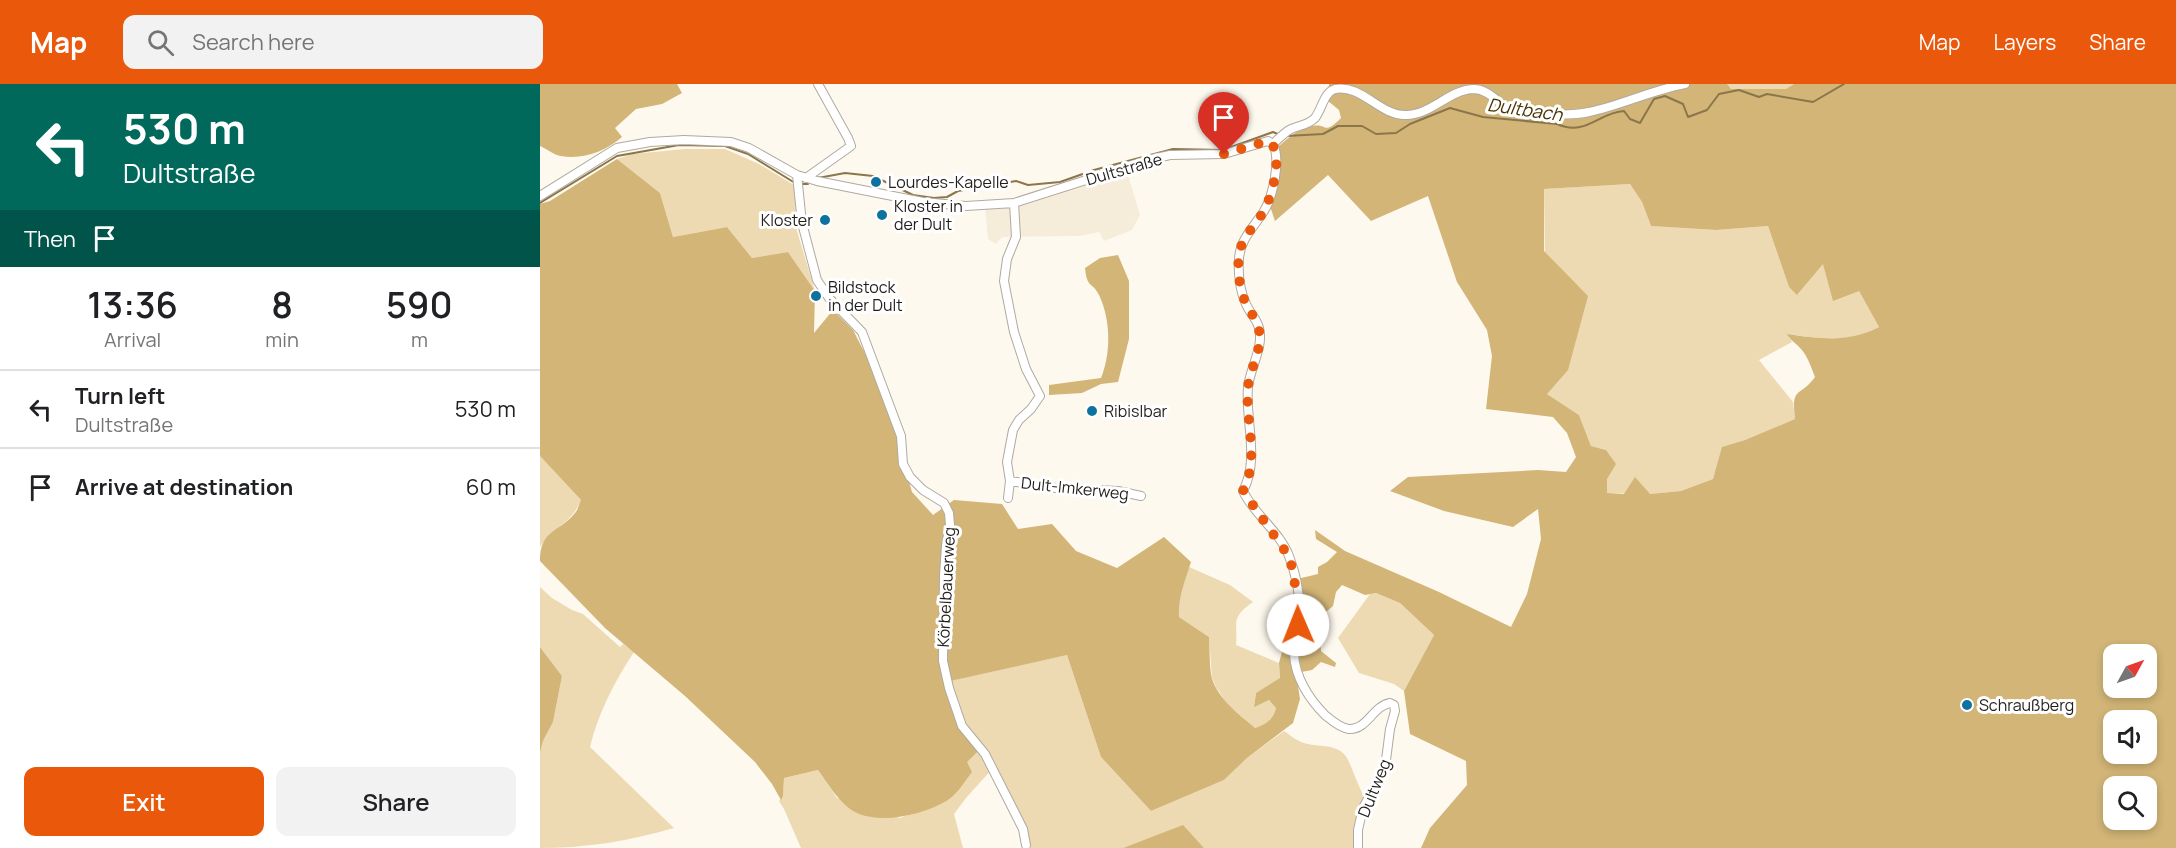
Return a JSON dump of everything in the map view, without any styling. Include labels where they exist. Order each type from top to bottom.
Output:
[{"type":"street","points":[[802,176],[851,146],[818,84]]},
{"type":"street","points":[[1273,144],[1289,130],[1304,126],[1313,120],[1327,95],[1335,89],[1355,90],[1389,111],[1407,115],[1432,109],[1450,97],[1474,89],[1493,96],[1512,112],[1540,115],[1590,112],[1660,88],[1685,84]]},
{"type":"street","name":"Dultstraße","points":[[540,196],[617,148],[650,142],[684,140],[731,142],[748,148],[802,176],[923,202],[966,206],[1014,203],[1152,159],[1183,154],[1224,154],[1268,141],[1273,144]]},
{"type":"street","name":"Dultweg","points":[[1273,144],[1277,159],[1275,176],[1265,209],[1242,243],[1239,256],[1241,287],[1245,304],[1259,329],[1260,341],[1248,387],[1251,464],[1243,491],[1290,558],[1300,611],[1294,654],[1302,685],[1309,695],[1329,718],[1339,726],[1349,729],[1364,723],[1383,704],[1394,705],[1395,711],[1386,760],[1363,808],[1358,830],[1358,848]]},
{"type":"street","name":"Körbelbauerweg","points":[[802,176],[802,223],[817,280],[829,298],[862,332],[901,436],[903,464],[910,477],[923,490],[944,503],[949,513],[950,525],[944,575],[943,661],[945,672],[962,726],[985,754],[1023,829],[1026,845]]},
{"type":"street","points":[[1008,498],[1010,481],[1007,462],[1013,430],[1018,420],[1031,409],[1040,396],[1026,369],[1014,332],[1004,281],[1007,259],[1016,237],[1014,203]]},
{"type":"street","name":"Dult-Imkerweg","points":[[1010,481],[1056,488],[1118,491],[1141,496]]},
{"type":"shaded area","points":[[540,84],[677,84],[682,93],[662,104],[636,109],[615,128],[622,137],[609,146],[594,153],[569,157],[561,156],[540,146]]},
{"type":"shaded area","points":[[1329,84],[1727,84],[1731,89],[1786,89],[1794,84],[2176,84],[2176,848],[1421,848],[1430,828],[1467,785],[1466,761],[1410,734],[1404,691],[1434,635],[1400,603],[1376,593],[1365,595],[1342,585],[1336,592],[1333,606],[1320,617],[1321,651],[1336,663],[1335,667],[1321,662],[1312,670],[1296,673],[1300,699],[1293,723],[1247,758],[1224,780],[1151,811],[1101,757],[1067,655],[946,682],[978,751],[967,762],[972,772],[955,794],[938,805],[899,817],[873,817],[861,814],[845,805],[818,770],[784,778],[781,800],[755,762],[685,696],[605,628],[540,561],[543,543],[547,537],[575,513],[581,500],[540,456],[540,204],[550,201],[617,159],[660,193],[673,237],[727,227],[752,258],[788,252],[815,291],[814,333],[833,310],[853,330],[872,367],[895,432],[912,492],[933,515],[954,500],[1002,504],[1018,529],[1052,524],[1076,551],[1117,568],[1164,537],[1191,562],[1184,582],[1179,617],[1209,637],[1211,674],[1215,687],[1230,706],[1255,728],[1268,721],[1276,708],[1269,700],[1254,707],[1256,693],[1280,678],[1279,663],[1293,610],[1297,607],[1293,580],[1318,574],[1318,567],[1337,552],[1316,539],[1315,530],[1345,551],[1439,592],[1511,627],[1527,594],[1541,539],[1538,509],[1513,527],[1444,511],[1390,491],[1408,477],[1538,470],[1566,472],[1576,457],[1567,433],[1553,417],[1486,409],[1492,356],[1487,330],[1457,282],[1428,196],[1371,221],[1328,175],[1275,221],[1270,206],[1278,178],[1279,146],[1303,129],[1312,126],[1328,128],[1341,118],[1339,110],[1328,101]],"holes":[[[1630,184],[1642,202],[1651,226],[1716,230],[1768,226],[1789,287],[1797,295],[1823,264],[1833,301],[1859,291],[1879,327],[1845,338],[1787,334],[1806,355],[1815,377],[1796,396],[1795,419],[1722,447],[1713,479],[1681,491],[1650,494],[1635,477],[1624,494],[1607,493],[1607,479],[1616,464],[1606,450],[1591,446],[1579,415],[1547,394],[1568,370],[1588,296],[1544,251],[1544,189]]]},
{"type":"shaded area","points":[[1727,84],[1794,84],[1786,89],[1730,89]]},
{"type":"shaded area","points":[[685,149],[725,149],[759,164],[794,185],[797,231],[815,291],[788,252],[752,258],[727,227],[673,237],[660,193],[617,159],[632,154]]},
{"type":"shaded area","points":[[1126,168],[1140,215],[1132,230],[1104,241],[1099,232],[1080,236],[1002,237],[996,244],[988,239],[985,207],[1031,202]]},
{"type":"shaded area","points":[[1630,184],[1642,202],[1651,226],[1715,230],[1768,226],[1789,287],[1798,294],[1823,263],[1859,291],[1879,327],[1856,337],[1823,339],[1788,334],[1792,342],[1759,360],[1793,402],[1795,419],[1723,447],[1713,479],[1681,491],[1650,494],[1607,493],[1606,450],[1591,446],[1579,415],[1547,394],[1544,189]]},
{"type":"shaded area","points":[[1118,255],[1129,281],[1129,339],[1118,382],[1101,384],[1082,393],[1049,395],[1049,385],[1101,378],[1107,358],[1108,326],[1103,305],[1099,295],[1088,282],[1085,268],[1100,258]]},
{"type":"shaded area","points":[[540,456],[581,500],[568,520],[540,547]]},
{"type":"shaded area","points":[[1189,567],[1230,585],[1253,602],[1238,617],[1236,645],[1279,663],[1280,679],[1256,693],[1254,706],[1269,700],[1276,708],[1271,719],[1262,725],[1255,728],[1227,704],[1212,678],[1209,637],[1179,617],[1180,598]]},
{"type":"shaded area","points":[[540,587],[552,598],[583,614],[620,647],[623,644],[634,652],[608,698],[590,747],[674,828],[608,843],[540,848],[540,753],[543,741],[553,722],[562,676],[540,647]]},
{"type":"shaded area","points":[[1376,593],[1400,603],[1434,635],[1404,691],[1394,684],[1359,673],[1338,638],[1370,594]]},
{"type":"shaded area","points":[[540,647],[562,676],[553,722],[543,741],[540,753]]},
{"type":"shaded area","points":[[1067,655],[1101,757],[1151,811],[1224,780],[1247,758],[1284,731],[1305,743],[1337,749],[1347,758],[1364,796],[1357,819],[1355,848],[1204,848],[1183,826],[1123,848],[1029,848],[1023,827],[993,768],[954,814],[963,848],[801,848],[779,801],[783,796],[784,778],[818,770],[837,798],[900,818],[950,799],[967,762],[945,682]]},
{"type":"shaded area","points":[[1183,825],[1204,848],[1123,848]]},
{"type":"waterway","name":"Dultbach","points":[[1286,136],[1323,134],[1338,126],[1362,126],[1376,134],[1396,133],[1410,124],[1450,108],[1483,117],[1576,128],[1615,112],[1624,111],[1630,119],[1640,123],[1654,99],[1665,96],[1683,104],[1688,117],[1707,110],[1719,94],[1739,90],[1759,97],[1767,94],[1813,102],[1844,84]]},
{"type":"waterway","name":"Dultbach","points":[[818,178],[845,173],[873,176],[913,195],[947,197],[958,191],[1016,181],[1028,185],[1060,182],[1094,170],[1173,149],[1223,150],[1273,132],[1280,135]]},
{"type":"waterway","name":"Dultbach","points":[[540,203],[617,156],[679,145],[725,146],[748,154],[795,183]]},
{"type":"waterway","name":"Dultbach","points":[[801,184],[808,184]]},
{"type":"place","name":"Lourdes-Kapelle","points":[[876,182]]},
{"type":"place","name":"Kloster in der Dult","points":[[882,215]]},
{"type":"place","name":"Kloster","points":[[825,220]]},
{"type":"place","name":"Bildstock in der Dult","points":[[816,296]]},
{"type":"place","name":"Ribislbar","points":[[1092,411]]},
{"type":"place","name":"Schraußberg","points":[[1967,705]]},
{"type":"route","points":[[1224,154],[1268,141],[1276,150],[1275,176],[1265,209],[1249,230],[1242,243],[1239,256],[1241,287],[1245,304],[1257,322],[1260,341],[1248,387],[1251,464],[1243,491],[1286,549],[1290,558],[1300,611],[1298,625]]}]
